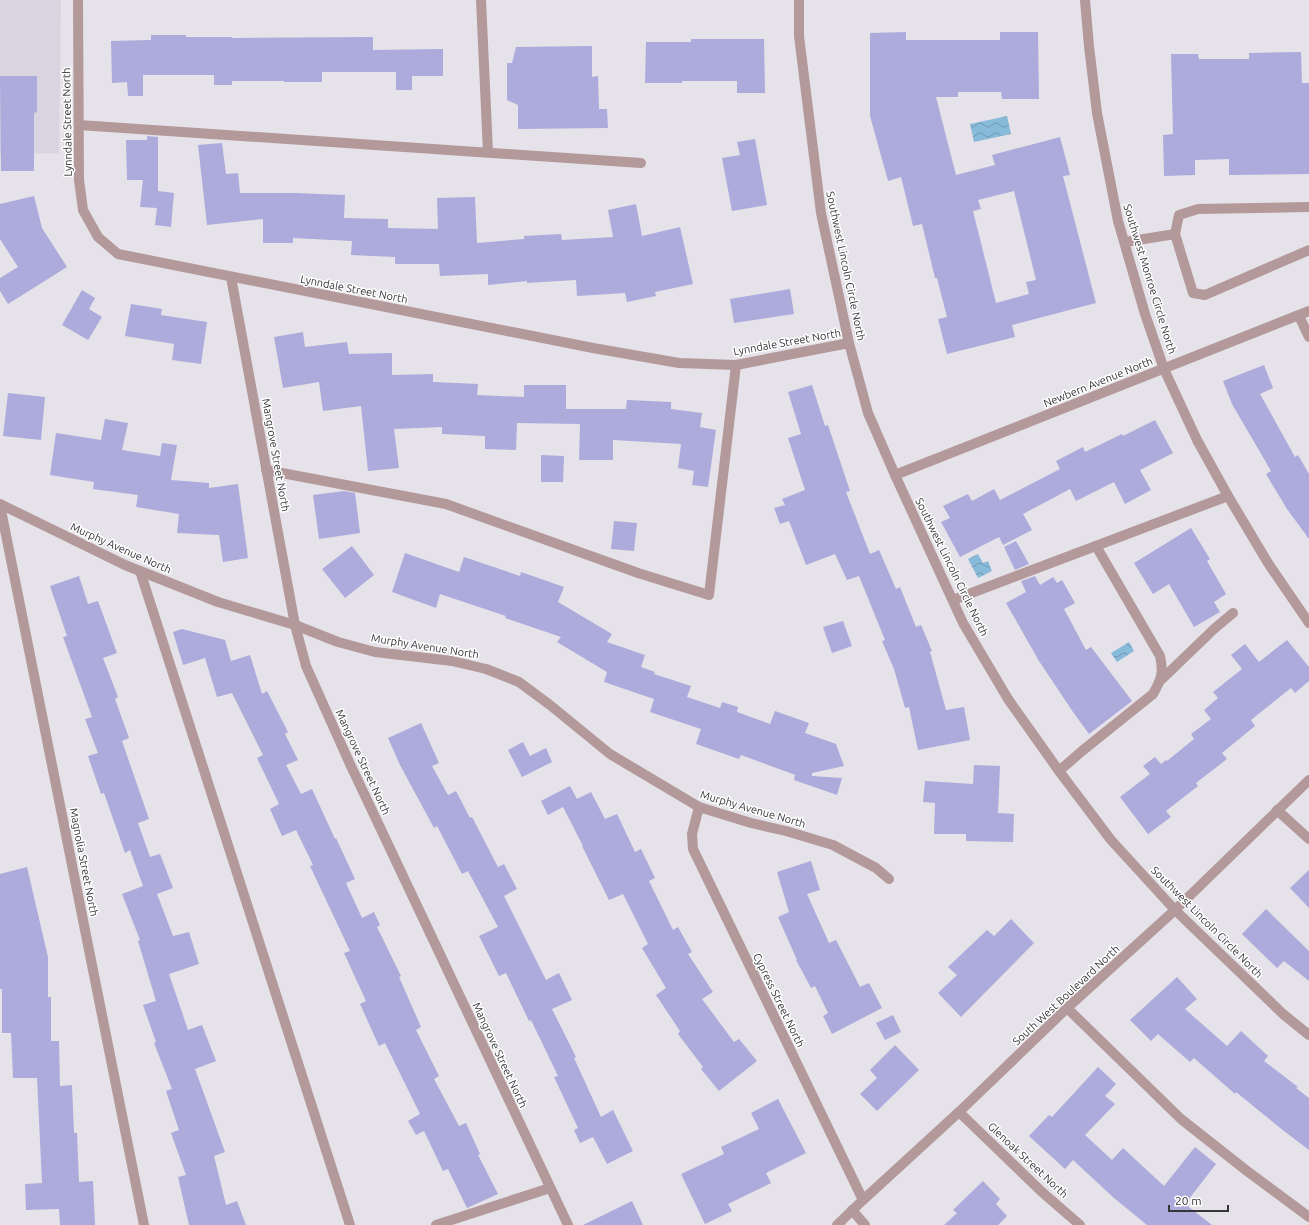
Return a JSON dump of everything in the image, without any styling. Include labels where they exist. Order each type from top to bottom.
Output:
[{"type":"street","name":"Lynndale Street North","points":[[78,0],[80,180],[83,210],[98,237],[118,254],[593,348],[679,363],[736,365],[849,343]]},
{"type":"street","points":[[481,0],[488,152]]},
{"type":"street","name":"Southwest Lincoln Circle North","points":[[799,0],[799,36],[821,212],[849,343],[868,413],[963,623],[1008,699],[1059,771],[1111,840],[1175,910],[1283,1014],[1309,1035]]},
{"type":"street","name":"Southwest Monroe Circle North","points":[[1085,0],[1097,113],[1118,221],[1164,369],[1197,440],[1228,496],[1268,563],[1309,623]]},
{"type":"street","points":[[79,125],[641,163]]},
{"type":"street","points":[[1309,207],[1198,209],[1180,216],[1175,234],[1193,293],[1205,295],[1309,250]]},
{"type":"street","points":[[1125,242],[1175,234]]},
{"type":"street","name":"Mangrove Street North","points":[[231,277],[295,624],[306,666],[350,764],[568,1225]]},
{"type":"street","points":[[1304,314],[1309,337]]},
{"type":"street","name":"Newbern Avenue North","points":[[895,475],[1304,314]]},
{"type":"street","points":[[266,470],[446,504],[638,573],[709,595],[736,365]]},
{"type":"street","points":[[953,600],[1228,496]]},
{"type":"street","name":"Murphy Avenue North","points":[[0,504],[125,565],[218,602],[295,624],[338,642],[375,652],[452,661],[486,669],[519,682],[610,754],[699,807],[751,823],[786,831],[833,845],[876,868],[888,879]]},
{"type":"street","name":"Magnolia Street North","points":[[0,504],[144,1225]]},
{"type":"street","points":[[1059,771],[1153,694],[1160,681],[1163,668],[1160,656],[1096,546]]},
{"type":"street","points":[[140,571],[350,1225]]},
{"type":"street","points":[[1160,681],[1214,629],[1233,613]]},
{"type":"street","name":"South West Boulevard North","points":[[837,1225],[959,1112],[1067,1008],[1175,910],[1309,780]]},
{"type":"street","name":"Cypress Street North","points":[[699,807],[692,834],[693,849],[863,1200]]},
{"type":"street","points":[[1277,810],[1309,839]]},
{"type":"street","points":[[1067,1008],[1181,1119],[1309,1217]]},
{"type":"street","name":"Glenoak Street North","points":[[959,1112],[1042,1192],[1080,1225]]},
{"type":"street","points":[[436,1225],[550,1188]]},
{"type":"street","points":[[852,1210],[865,1225]]},
{"type":"shaded area","points":[[0,0],[61,0],[59,153],[0,154]]},
{"type":"water","points":[[1007,116],[1011,134],[974,142],[970,124]]},
{"type":"water","points":[[978,554],[983,563],[988,561],[992,571],[978,578],[968,559]]},
{"type":"water","points":[[1129,642],[1134,651],[1117,662],[1111,653]]},
{"type":"building","points":[[906,32],[906,40],[1000,40],[1000,32],[1038,32],[1039,99],[1002,99],[1001,92],[958,92],[958,97],[936,97],[956,175],[995,165],[992,155],[1060,137],[1070,175],[1063,176],[1096,303],[1012,325],[1015,337],[947,354],[938,319],[947,317],[937,278],[935,278],[922,224],[913,226],[901,177],[888,181],[870,116],[870,33]],"holes":[[[1014,191],[1036,280],[1026,282],[1029,294],[996,303],[973,211],[981,209],[978,200]]]},
{"type":"building","points":[[151,35],[186,35],[186,37],[232,38],[373,37],[373,50],[443,49],[443,76],[412,76],[412,90],[396,90],[396,72],[322,72],[322,82],[232,81],[232,85],[214,85],[214,75],[143,75],[143,96],[128,96],[127,82],[112,83],[111,41],[151,40]]},
{"type":"building","points":[[691,39],[764,39],[765,93],[737,93],[737,81],[645,83],[646,42],[691,42]]},
{"type":"building","points":[[592,46],[592,77],[598,76],[599,109],[607,109],[608,128],[518,129],[518,105],[507,100],[507,63],[512,63],[516,47]]},
{"type":"building","points":[[1301,52],[1302,83],[1309,83],[1309,174],[1229,175],[1229,159],[1195,160],[1195,175],[1164,176],[1163,135],[1173,134],[1171,54],[1198,54],[1199,59],[1249,59],[1249,53]]},
{"type":"building","points":[[0,76],[37,76],[37,112],[34,113],[34,171],[1,171]]},
{"type":"building","points":[[147,136],[158,137],[158,191],[174,193],[171,227],[155,225],[157,208],[140,207],[143,180],[127,180],[126,140],[147,140]]},
{"type":"building","points":[[755,139],[767,205],[732,211],[722,158],[740,155],[737,142]]},
{"type":"building","points":[[222,143],[226,174],[238,173],[240,193],[345,195],[344,218],[388,219],[388,228],[438,229],[437,198],[475,197],[477,243],[524,239],[524,236],[561,234],[562,240],[613,237],[608,210],[636,204],[642,236],[680,227],[693,284],[655,292],[656,296],[627,302],[625,293],[577,296],[576,280],[527,283],[527,281],[488,285],[488,274],[440,276],[439,264],[395,264],[395,257],[351,255],[352,241],[293,238],[293,243],[263,243],[263,219],[207,225],[198,145]]},
{"type":"building","points":[[34,196],[42,228],[67,267],[8,304],[0,291],[0,278],[18,267],[0,239],[0,204]]},
{"type":"building","points":[[790,289],[794,314],[734,323],[730,299]]},
{"type":"building","points":[[82,290],[95,298],[89,309],[102,317],[88,340],[62,325]]},
{"type":"building","points":[[131,304],[162,309],[161,315],[207,322],[201,364],[172,360],[174,344],[125,336]]},
{"type":"building","points":[[303,332],[305,347],[347,342],[349,354],[392,353],[392,375],[433,374],[433,382],[478,384],[477,395],[524,397],[524,385],[566,385],[566,409],[626,409],[627,400],[671,402],[671,409],[702,413],[700,427],[716,430],[708,487],[692,485],[694,471],[678,468],[681,444],[613,440],[613,460],[579,460],[580,424],[517,423],[516,450],[485,449],[485,436],[442,434],[442,427],[394,429],[399,468],[368,471],[361,406],[323,411],[319,382],[283,388],[274,337]]},
{"type":"building","points":[[1264,365],[1273,388],[1260,394],[1295,457],[1298,455],[1309,474],[1309,539],[1287,509],[1266,474],[1271,471],[1232,404],[1223,381]]},
{"type":"building","points":[[812,385],[825,426],[828,425],[850,491],[846,492],[870,554],[879,550],[896,589],[900,587],[916,627],[921,625],[932,651],[930,652],[946,710],[964,707],[970,740],[918,750],[909,707],[905,708],[894,669],[882,641],[885,640],[859,576],[847,580],[835,554],[806,565],[789,521],[780,524],[774,508],[785,505],[782,499],[805,490],[788,438],[801,434],[788,392]]},
{"type":"building","points":[[8,393],[45,397],[41,440],[3,436]]},
{"type":"building","points":[[105,419],[128,423],[122,450],[160,456],[162,443],[177,445],[171,480],[209,483],[209,488],[238,484],[248,558],[223,562],[219,535],[177,533],[179,514],[136,507],[138,495],[93,489],[94,482],[50,475],[56,433],[101,440]]},
{"type":"building","points":[[1155,420],[1173,453],[1140,470],[1151,490],[1125,504],[1114,482],[1076,501],[1070,489],[1023,514],[1032,530],[1003,545],[999,537],[960,557],[941,522],[950,518],[943,506],[968,494],[972,501],[994,489],[1000,500],[1060,469],[1056,461],[1083,447],[1085,452],[1122,434],[1123,436]]},
{"type":"building","points":[[541,455],[564,456],[563,482],[541,482]]},
{"type":"building","points":[[344,491],[355,493],[360,533],[319,539],[313,495]]},
{"type":"building","points":[[614,521],[637,523],[634,551],[611,549]]},
{"type":"building","points":[[1191,528],[1210,559],[1207,561],[1226,594],[1214,602],[1220,612],[1194,627],[1169,584],[1153,594],[1134,563]]},
{"type":"building","points":[[1016,541],[1029,564],[1015,570],[1004,547]]},
{"type":"building","points":[[352,546],[374,575],[345,598],[322,569]]},
{"type":"building","points":[[405,553],[459,572],[464,557],[520,576],[521,572],[564,587],[558,602],[612,634],[607,642],[645,655],[641,667],[655,672],[654,674],[691,686],[687,697],[720,708],[722,702],[738,707],[737,712],[770,724],[775,711],[809,723],[805,733],[836,744],[844,766],[812,773],[812,776],[842,778],[837,795],[794,780],[795,775],[798,776],[741,755],[739,759],[696,744],[701,729],[650,712],[654,699],[604,682],[607,672],[557,642],[561,637],[505,618],[506,616],[440,594],[436,608],[392,592]]},
{"type":"building","points":[[79,576],[88,604],[98,601],[117,653],[103,658],[118,697],[115,699],[129,738],[122,741],[149,819],[138,823],[150,857],[160,854],[173,888],[157,894],[173,936],[189,932],[199,964],[169,974],[188,1030],[202,1025],[216,1061],[195,1069],[225,1152],[214,1156],[226,1205],[237,1201],[246,1225],[189,1225],[178,1177],[186,1175],[171,1133],[179,1130],[166,1091],[172,1089],[154,1043],[156,1042],[143,1005],[156,1001],[138,941],[140,940],[122,894],[143,886],[130,850],[125,853],[104,793],[101,794],[88,756],[98,753],[85,719],[92,717],[63,637],[67,636],[50,586]]},
{"type":"building","points":[[1035,576],[1040,585],[1053,577],[1057,583],[1062,580],[1075,603],[1064,609],[1086,650],[1091,647],[1132,701],[1089,734],[1039,661],[1006,603],[1026,592],[1021,581]]},
{"type":"building","points":[[843,621],[852,646],[832,653],[823,627]]},
{"type":"building","points":[[182,629],[225,640],[231,661],[250,655],[262,694],[267,691],[288,732],[285,734],[298,760],[286,765],[301,794],[312,789],[355,879],[346,883],[362,918],[374,912],[380,925],[377,927],[401,976],[399,977],[421,1027],[416,1030],[439,1076],[434,1079],[459,1126],[466,1123],[480,1154],[478,1155],[498,1194],[467,1208],[448,1169],[443,1171],[424,1131],[416,1135],[408,1121],[420,1114],[385,1043],[379,1046],[360,1004],[366,1001],[344,953],[350,951],[310,866],[313,865],[296,830],[282,836],[270,809],[279,804],[257,758],[263,755],[232,693],[217,697],[205,658],[183,665],[173,632]]},
{"type":"building","points":[[1287,640],[1309,667],[1309,681],[1295,693],[1291,688],[1251,720],[1255,726],[1222,753],[1227,759],[1196,783],[1198,786],[1166,811],[1171,817],[1148,834],[1120,797],[1150,774],[1143,766],[1155,757],[1161,764],[1166,760],[1167,761],[1194,739],[1191,734],[1211,719],[1204,710],[1218,698],[1213,692],[1242,669],[1231,655],[1245,644],[1259,662]]},
{"type":"building","points":[[421,723],[439,763],[432,766],[448,795],[456,791],[470,818],[472,817],[498,867],[504,864],[517,889],[504,896],[546,980],[559,973],[572,1000],[552,1009],[576,1057],[574,1058],[601,1117],[613,1110],[633,1151],[607,1164],[593,1137],[580,1143],[574,1130],[578,1128],[554,1077],[558,1076],[531,1020],[529,1021],[506,973],[499,976],[479,936],[498,927],[468,871],[462,874],[437,826],[434,828],[400,765],[388,738]]},
{"type":"building","points":[[523,742],[530,756],[546,748],[552,762],[522,777],[508,750]]},
{"type":"building","points":[[974,765],[1000,766],[998,813],[1014,814],[1013,842],[966,841],[966,834],[934,834],[935,803],[923,802],[925,781],[973,784]]},
{"type":"building","points":[[570,786],[577,799],[591,792],[605,819],[617,814],[635,852],[641,849],[655,878],[649,881],[673,930],[678,927],[692,952],[688,954],[713,992],[702,999],[734,1042],[739,1039],[757,1061],[719,1091],[701,1069],[703,1067],[678,1034],[680,1031],[656,995],[666,988],[642,948],[648,944],[623,894],[609,900],[563,807],[548,815],[541,801]]},
{"type":"building","points":[[811,861],[820,890],[807,894],[829,943],[836,940],[860,987],[869,983],[882,1008],[832,1034],[823,1016],[828,1013],[815,986],[811,988],[796,960],[778,917],[789,912],[777,872]]},
{"type":"building","points":[[27,867],[48,957],[48,997],[51,997],[51,1041],[59,1041],[60,1086],[72,1085],[74,1133],[77,1133],[79,1182],[93,1181],[95,1225],[60,1225],[59,1209],[26,1210],[25,1184],[42,1183],[37,1078],[13,1078],[11,1033],[2,1033],[2,989],[0,989],[0,874]]},
{"type":"building","points":[[1309,870],[1309,908],[1290,888]]},
{"type":"building","points":[[1266,909],[1309,951],[1309,981],[1284,961],[1277,968],[1242,934]]},
{"type":"building","points":[[1011,919],[1034,943],[961,1017],[938,993],[957,975],[948,967],[987,930],[994,936]]},
{"type":"building","points":[[1177,977],[1197,999],[1185,1009],[1227,1046],[1241,1031],[1268,1056],[1264,1061],[1298,1087],[1296,1088],[1309,1098],[1309,1150],[1236,1092],[1235,1094],[1194,1058],[1190,1062],[1158,1034],[1151,1041],[1130,1020]]},
{"type":"building","points":[[893,1015],[901,1032],[885,1040],[876,1023]]},
{"type":"building","points":[[895,1045],[919,1070],[877,1111],[860,1094],[877,1078],[870,1070]]},
{"type":"building","points":[[1098,1067],[1116,1084],[1105,1096],[1115,1104],[1085,1135],[1112,1160],[1123,1148],[1164,1186],[1195,1147],[1216,1164],[1185,1204],[1212,1225],[1147,1225],[1114,1198],[1073,1160],[1065,1169],[1029,1136],[1049,1115],[1052,1117]]},
{"type":"building","points":[[778,1099],[806,1153],[766,1173],[771,1183],[728,1204],[732,1211],[705,1224],[681,1174],[724,1154],[721,1147],[759,1129],[751,1113]]},
{"type":"building","points":[[983,1181],[1000,1199],[996,1204],[1007,1216],[998,1225],[944,1225],[957,1213],[953,1210]]},
{"type":"building","points":[[632,1201],[643,1225],[583,1225]]}]
